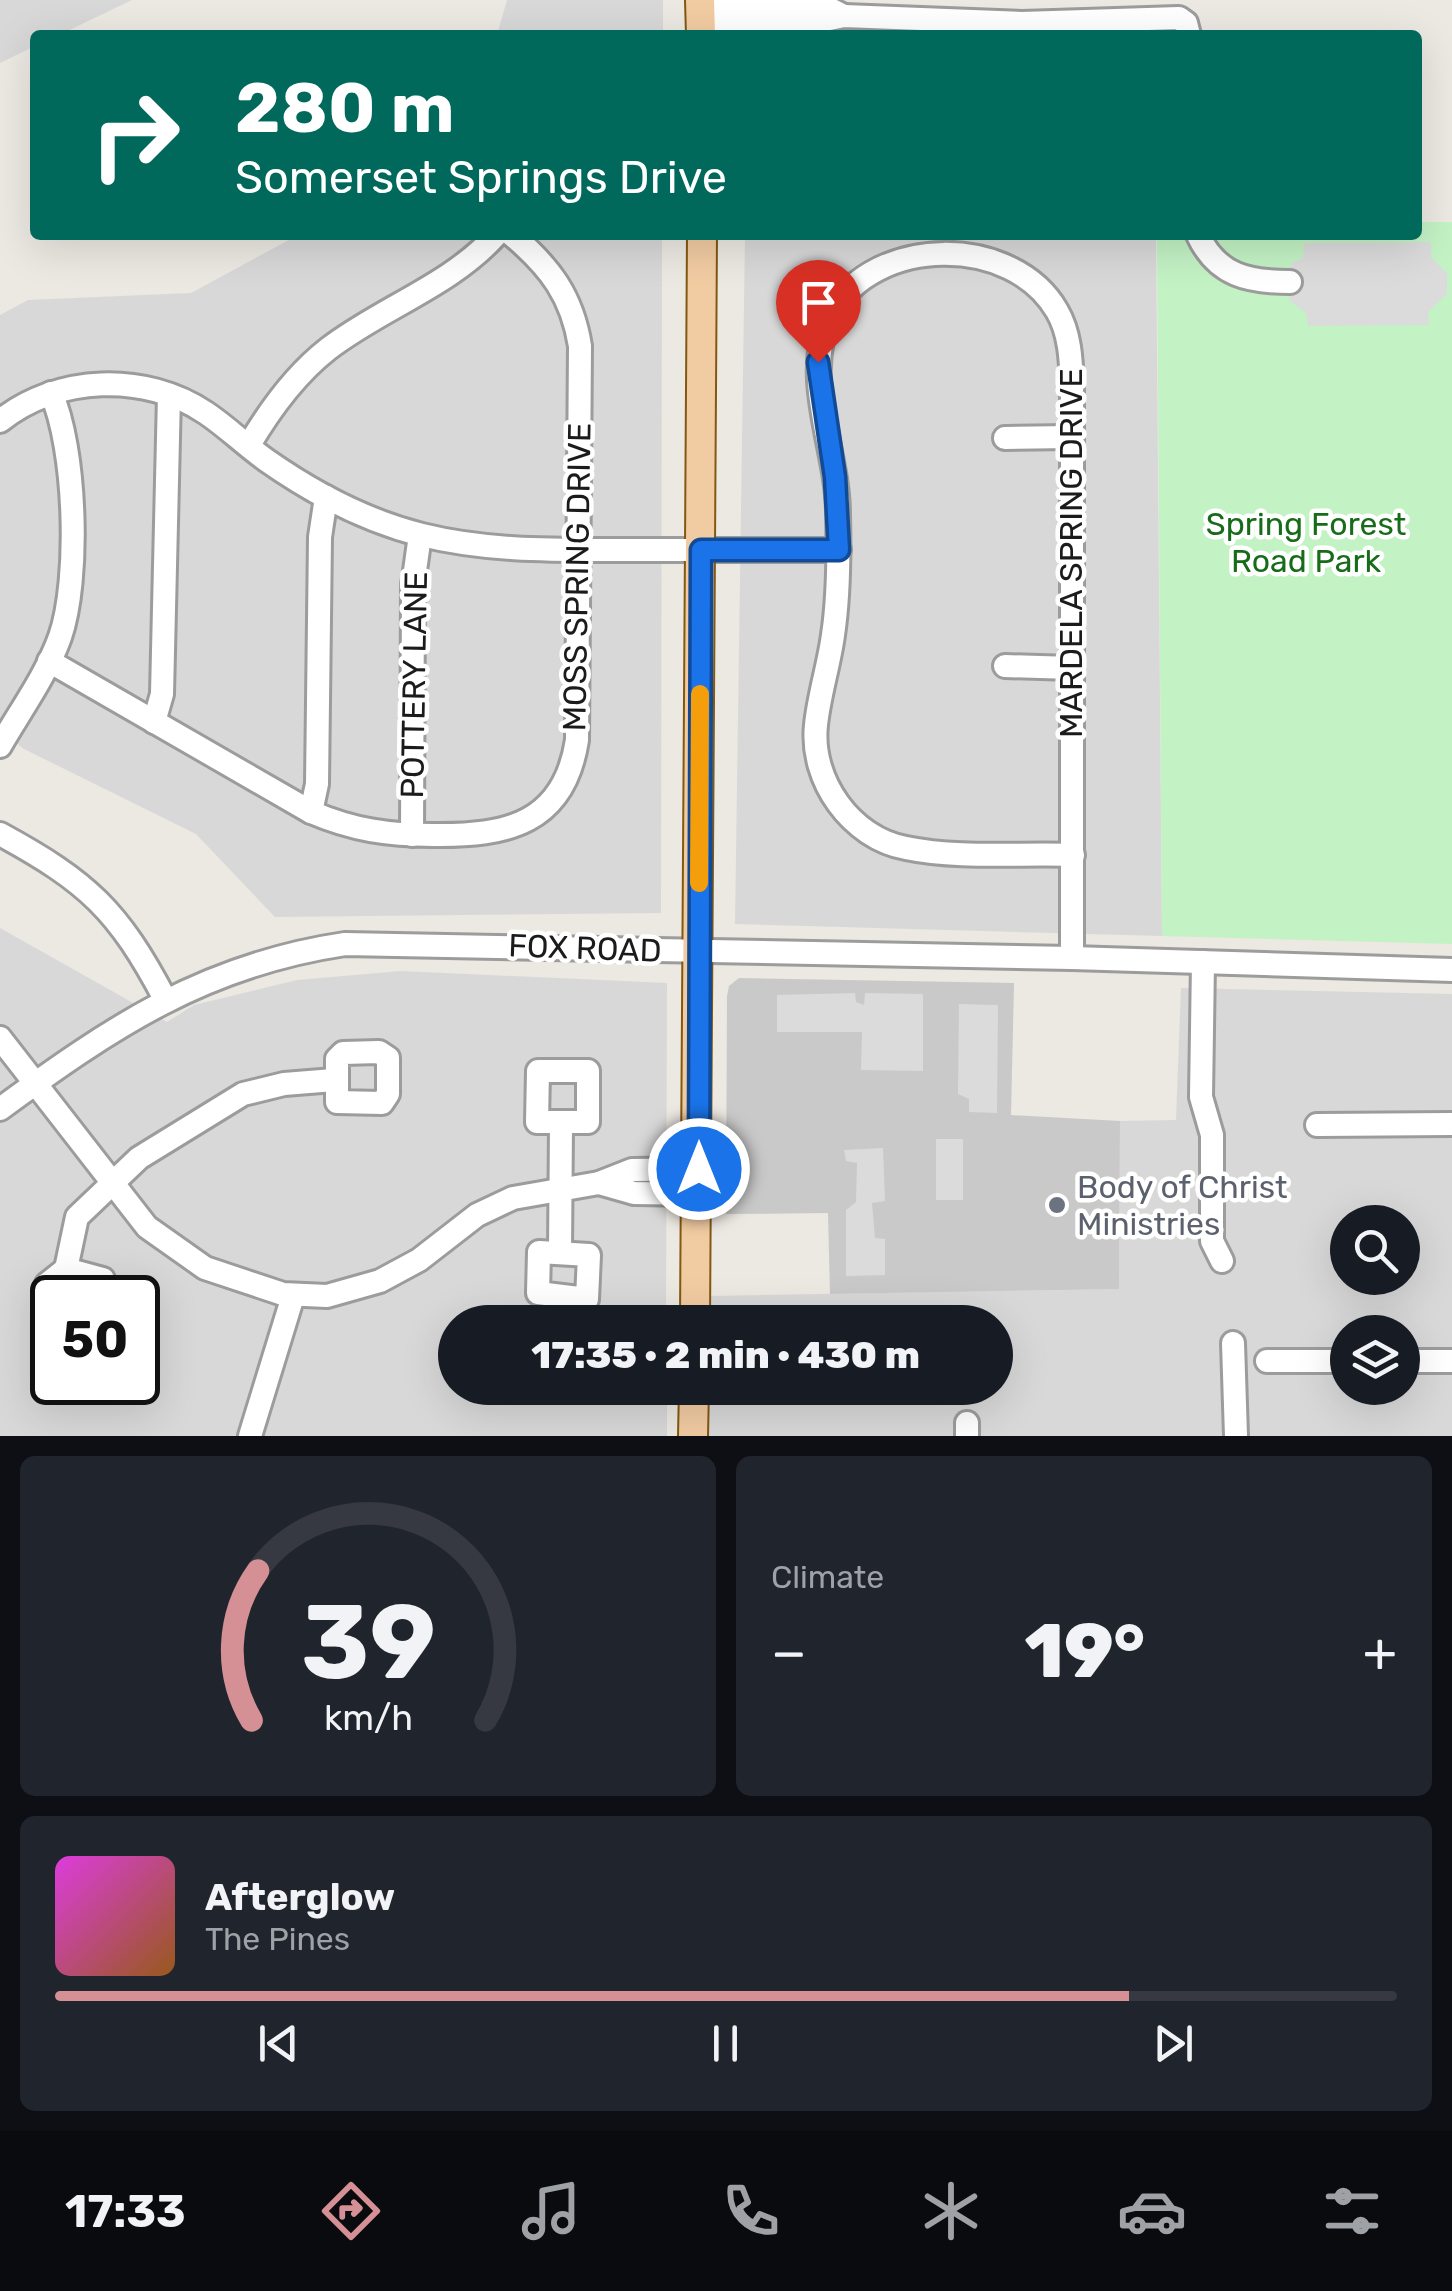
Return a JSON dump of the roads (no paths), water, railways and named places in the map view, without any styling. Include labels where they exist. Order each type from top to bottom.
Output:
[{"type":"main road","points":[[695,1305],[702,240]]},
{"type":"main road","points":[[694,1405],[694,1436]]},
{"type":"street","points":[[701,16],[820,4],[844,16],[1022,23],[1179,18],[1188,30]]},
{"type":"street","points":[[248,445],[272,409],[327,350],[464,265],[491,240]]},
{"type":"street","name":"MOSS SPRING DRIVE","points":[[49,661],[312,812],[357,830],[412,835],[502,832],[542,810],[564,783],[577,740],[576,326],[559,282],[517,240]]},
{"type":"street","points":[[1202,240],[1224,270],[1252,282],[1290,282]]},
{"type":"street","name":"MARDELA SPRING DRIVE","points":[[1072,958],[1073,854],[1071,437],[1066,333],[1046,282],[988,260],[936,255],[896,261],[843,279],[818,362],[835,477],[839,550],[834,624],[815,741],[824,777],[840,807],[865,830],[901,848],[1073,854]]},
{"type":"street","points":[[0,421],[23,404],[50,393],[103,384],[168,395],[206,412],[326,497],[420,535],[502,548],[839,550]]},
{"type":"street","points":[[0,746],[49,661],[70,598],[70,464],[60,414],[50,393]]},
{"type":"street","points":[[154,722],[162,694],[168,395]]},
{"type":"street","points":[[1006,438],[1071,437]]},
{"type":"street","points":[[312,812],[317,784],[320,537],[326,497]]},
{"type":"street","name":"POTTERY LANE","points":[[412,835],[413,585],[420,535]]},
{"type":"street","points":[[1005,666],[1072,668]]},
{"type":"street","points":[[0,834],[95,894],[134,940],[165,999]]},
{"type":"street","name":"FOX ROAD","points":[[0,1108],[127,1019],[165,999],[271,959],[345,944],[1072,958],[1452,970]]},
{"type":"street","points":[[1204,962],[1201,1097],[1212,1134],[1212,1241],[1222,1261]]},
{"type":"street","points":[[0,1038],[147,1227],[184,1256],[224,1277],[293,1296],[340,1294],[380,1282],[419,1260],[492,1206],[598,1183],[634,1193],[698,1182]]},
{"type":"street","points":[[58,1275],[66,1269],[77,1217],[109,1183],[222,1103],[284,1084],[334,1080]]},
{"type":"street","points":[[560,1252],[561,1124]]},
{"type":"street","points":[[1317,1125],[1452,1124]]},
{"type":"street","points":[[66,1269],[88,1275]]},
{"type":"street","points":[[250,1436],[293,1296]]},
{"type":"street","points":[[1233,1343],[1236,1436]]},
{"type":"street","points":[[1267,1360],[1330,1360]]},
{"type":"street","points":[[1420,1360],[1452,1360]]},
{"type":"place","name":"Body of Christ Ministries","points":[[1057,1205]]},
{"type":"park label","name":"Spring Forest Road Park","points":[[1306,542]]}]
